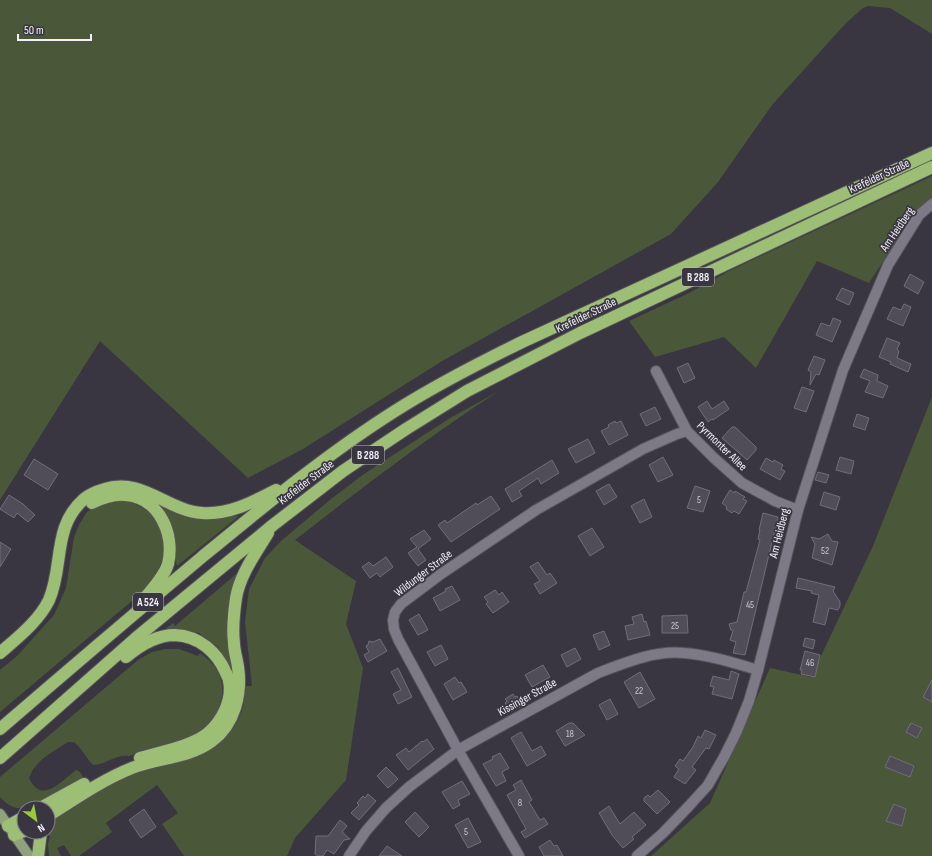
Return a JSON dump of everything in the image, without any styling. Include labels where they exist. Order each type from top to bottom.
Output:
[{"type":"highway","name":"Krefelder Straße","points":[[299,479],[349,442],[396,411],[483,361],[565,321],[932,153]]},
{"type":"highway","name":"Krefelder Straße","points":[[273,525],[343,471],[467,391],[580,332],[932,166]]},
{"type":"highway","name":"A 524","points":[[0,729],[123,624],[299,479]]},
{"type":"highway","points":[[0,653],[30,624],[49,600],[54,586],[60,543],[65,524],[72,512],[85,499],[98,491],[113,486],[128,486],[149,493],[186,510],[213,514],[243,507],[299,479]]},
{"type":"highway","points":[[0,664],[49,614],[56,603],[63,581],[67,542],[79,515],[89,504],[102,498],[125,494],[144,501],[155,509],[162,518],[167,529],[170,552],[167,566],[158,582],[123,624]]},
{"type":"highway","name":"A 524","points":[[0,758],[136,638],[273,525]]},
{"type":"highway","points":[[56,811],[84,792],[133,767],[196,751],[213,740],[227,724],[235,710],[240,690],[234,643],[233,618],[237,595],[241,579],[273,525]]},
{"type":"highway","points":[[55,800],[132,760],[189,743],[208,733],[221,718],[229,701],[229,681],[220,661],[206,647],[196,640],[186,636],[174,635],[156,639],[138,648],[112,669],[93,677]]},
{"type":"highway","points":[[38,856],[40,840]]},
{"type":"main road","points":[[0,814],[16,831]]},
{"type":"main road","points":[[21,840],[29,856]]},
{"type":"street","name":"Am Heidberg","points":[[637,856],[663,833],[708,785],[736,733],[749,701],[758,670],[798,510],[843,370],[888,265],[919,215],[932,204]]},
{"type":"street","name":"Pyrmonter Allee","points":[[656,371],[687,431],[714,458],[742,483],[776,501],[798,510]]},
{"type":"street","name":"Wildunger Straße","points":[[519,856],[458,750],[398,639],[394,629],[393,620],[395,612],[401,604],[441,574],[536,510],[643,449],[687,431]]},
{"type":"street","name":"Kissinger Straße","points":[[349,856],[366,831],[386,808],[409,786],[458,750],[598,674],[620,664],[643,658],[663,654],[683,653],[711,657],[758,670]]},
{"type":"green space","points":[[0,0],[932,0],[932,34],[890,8],[868,6],[863,8],[846,23],[772,105],[718,182],[671,234],[442,361],[303,449],[248,478],[100,341],[0,500]]},
{"type":"green space","points":[[932,176],[932,199],[907,226],[869,283],[817,261],[756,368],[724,337],[655,357],[629,321],[689,293],[729,271]]},
{"type":"green space","points":[[499,391],[370,482],[295,540],[356,581],[346,624],[363,668],[346,780],[295,838],[287,856],[184,856],[162,824],[178,813],[157,785],[106,823],[112,832],[79,856],[71,856],[64,845],[57,848],[61,856],[49,856],[49,840],[56,840],[56,815],[126,775],[197,757],[218,745],[231,731],[239,718],[243,707],[246,686],[252,686],[245,622],[249,589],[265,558],[281,541],[331,499],[364,474],[450,418]]},
{"type":"green space","points":[[932,397],[932,856],[651,856],[710,803],[770,668],[811,677],[873,546]]},
{"type":"green space","points":[[119,498],[146,510],[157,520],[163,534],[164,549],[161,563],[155,576],[147,587],[133,600],[0,712],[0,670],[17,656],[54,615],[66,588],[74,537],[79,525],[87,512],[100,502]]},
{"type":"green space","points":[[155,502],[176,512],[196,518],[239,516],[177,566],[174,539],[170,523]]},
{"type":"green space","points":[[241,570],[233,674],[218,647],[199,633],[177,628],[163,631],[173,623],[175,626]]},
{"type":"green space","points":[[165,649],[179,649],[198,656],[200,653],[210,661],[217,670],[222,687],[221,702],[215,716],[205,728],[192,737],[182,741],[129,756],[115,758],[98,765],[93,765],[74,742],[68,742],[40,761],[29,778],[34,786],[40,790],[45,790],[51,789],[58,785],[76,770],[81,773],[83,778],[42,800],[16,800],[16,808],[10,806],[0,797],[0,777],[138,660],[152,652]]},
{"type":"building","points":[[910,274],[924,282],[918,294],[904,286]]},
{"type":"building","points":[[842,288],[854,293],[849,305],[836,299]]},
{"type":"building","points":[[904,304],[911,307],[903,326],[887,319],[893,307],[901,310]]},
{"type":"building","points":[[833,318],[841,321],[832,342],[816,335],[821,323],[830,326]]},
{"type":"building","points":[[887,338],[900,343],[897,349],[899,351],[897,358],[911,364],[908,372],[879,357]]},
{"type":"building","points":[[814,356],[825,360],[819,375],[816,374],[810,385],[811,372],[808,370]]},
{"type":"building","points":[[688,363],[695,378],[684,383],[677,368]]},
{"type":"building","points":[[864,369],[878,375],[877,381],[888,386],[883,398],[865,392],[870,381],[860,377]]},
{"type":"building","points":[[802,387],[814,391],[806,412],[794,408]]},
{"type":"building","points":[[707,401],[712,409],[724,401],[729,409],[708,422],[698,407]]},
{"type":"building","points":[[655,407],[661,419],[646,426],[640,414]]},
{"type":"building","points":[[857,414],[869,418],[865,430],[853,426]]},
{"type":"building","points":[[615,421],[616,423],[621,421],[628,435],[609,445],[601,431],[609,427],[608,425]]},
{"type":"building","points":[[732,427],[735,427],[756,447],[756,450],[747,460],[722,438]]},
{"type":"building","points":[[588,439],[595,453],[576,463],[568,449]]},
{"type":"building","points":[[663,457],[673,475],[658,482],[649,465]]},
{"type":"building","points":[[840,457],[854,461],[851,474],[836,470]]},
{"type":"building","points":[[766,458],[783,465],[781,469],[785,471],[780,480],[760,469]]},
{"type":"building","points":[[34,459],[58,474],[48,490],[24,475]]},
{"type":"building","points":[[552,460],[559,473],[541,484],[538,478],[519,491],[522,496],[512,502],[505,489]]},
{"type":"building","points":[[818,472],[829,475],[826,483],[815,480]]},
{"type":"building","points":[[609,484],[617,497],[604,505],[596,491]]},
{"type":"building","points":[[695,486],[710,491],[703,512],[687,508]]},
{"type":"building","points":[[730,490],[734,493],[735,491],[745,497],[743,499],[747,501],[739,514],[734,511],[732,513],[726,509],[727,507],[722,503]]},
{"type":"building","points":[[824,492],[840,497],[836,510],[820,505]]},
{"type":"building","points":[[9,495],[23,504],[35,515],[28,522],[17,513],[14,518],[0,509]]},
{"type":"building","points":[[491,496],[500,509],[451,542],[438,525],[445,520],[447,523],[476,503],[477,505]]},
{"type":"building","points":[[644,499],[652,517],[640,523],[631,506]]},
{"type":"building","points":[[763,513],[778,517],[745,655],[733,653],[736,642],[730,640],[733,631],[731,630],[729,624],[737,622],[744,592],[746,592],[760,540],[758,539],[759,530]]},
{"type":"building","points":[[592,528],[604,547],[590,556],[578,536]]},
{"type":"building","points":[[424,530],[431,539],[418,549],[426,560],[418,566],[408,553],[417,547],[410,539]]},
{"type":"building","points":[[828,534],[832,541],[838,542],[832,565],[812,558],[815,544],[811,537],[819,539]]},
{"type":"building","points":[[0,542],[11,549],[0,567]]},
{"type":"building","points":[[386,557],[393,567],[380,577],[377,573],[370,578],[362,567],[369,562],[373,566]]},
{"type":"building","points":[[538,562],[547,575],[550,573],[557,583],[540,594],[534,584],[540,581],[530,567]]},
{"type":"building","points":[[798,578],[835,587],[833,591],[840,602],[840,606],[838,610],[829,608],[825,625],[813,622],[819,595],[811,593],[812,591],[796,588]]},
{"type":"building","points":[[452,586],[460,600],[440,611],[433,598],[446,591],[445,589]]},
{"type":"building","points":[[495,590],[499,595],[502,592],[509,602],[493,613],[486,604],[488,602],[484,597]]},
{"type":"building","points":[[419,614],[428,630],[418,635],[409,620]]},
{"type":"building","points":[[642,614],[644,622],[646,621],[650,635],[628,640],[625,626],[634,624],[632,617]]},
{"type":"building","points":[[687,615],[688,633],[662,633],[662,616]]},
{"type":"building","points":[[604,631],[610,645],[599,650],[593,635]]},
{"type":"building","points":[[805,638],[815,640],[813,649],[803,646]]},
{"type":"building","points":[[380,639],[387,651],[368,662],[364,655],[369,652],[366,646],[368,645],[369,641],[373,642]]},
{"type":"building","points":[[441,645],[448,659],[435,666],[427,652]]},
{"type":"building","points":[[575,648],[581,659],[567,667],[561,655]]},
{"type":"building","points":[[805,651],[820,655],[815,677],[801,674],[802,670],[800,670]]},
{"type":"building","points":[[543,665],[550,677],[532,687],[525,675]]},
{"type":"building","points":[[398,668],[412,697],[398,704],[393,694],[401,690],[391,672]]},
{"type":"building","points":[[731,671],[739,674],[732,699],[712,694],[714,687],[710,686],[713,676],[729,680]]},
{"type":"building","points":[[640,672],[655,699],[639,708],[624,682]]},
{"type":"building","points":[[455,677],[459,683],[461,682],[467,692],[453,700],[444,684]]},
{"type":"building","points":[[932,680],[932,702],[923,697]]},
{"type":"building","points":[[513,694],[515,697],[517,696],[522,706],[510,712],[505,703],[507,701],[505,699]]},
{"type":"building","points":[[610,699],[618,714],[607,720],[599,705]]},
{"type":"building","points":[[569,723],[573,723],[585,735],[565,746],[556,731]]},
{"type":"building","points":[[911,723],[922,728],[917,738],[906,732]]},
{"type":"building","points":[[705,730],[716,735],[709,749],[706,748],[692,767],[696,770],[685,784],[674,777],[679,769],[675,766],[680,759],[683,761],[693,747],[698,736],[701,738]]},
{"type":"building","points":[[521,732],[532,751],[541,746],[546,755],[527,766],[511,738]]},
{"type":"building","points":[[427,739],[434,749],[408,770],[396,755],[406,748],[409,752],[422,741],[423,742]]},
{"type":"building","points":[[500,753],[509,768],[502,772],[506,781],[496,786],[483,764],[493,759],[492,757]]},
{"type":"building","points":[[890,756],[914,766],[910,777],[885,767]]},
{"type":"building","points":[[386,767],[398,779],[388,788],[377,776]]},
{"type":"building","points":[[521,780],[532,800],[529,802],[540,820],[544,818],[548,824],[525,838],[521,832],[526,829],[507,795],[516,790],[513,785]]},
{"type":"building","points":[[462,781],[470,794],[458,800],[460,805],[453,809],[442,792]]},
{"type":"building","points":[[658,790],[670,802],[657,814],[644,801],[644,798],[648,795],[650,797]]},
{"type":"building","points":[[368,794],[376,801],[359,820],[351,813],[359,805],[357,803],[363,796],[365,798]]},
{"type":"building","points":[[894,804],[906,809],[902,826],[886,821]]},
{"type":"building","points":[[609,806],[620,824],[634,812],[646,825],[632,837],[634,839],[623,848],[612,835],[599,813]]},
{"type":"building","points":[[144,809],[156,827],[141,838],[129,820]]},
{"type":"building","points":[[415,812],[429,827],[419,837],[405,822]]},
{"type":"building","points":[[468,818],[481,842],[468,848],[455,825]]},
{"type":"building","points":[[340,820],[347,826],[342,832],[350,839],[344,840],[334,854],[327,850],[323,856],[318,856],[315,854],[316,836],[328,836]]},
{"type":"building","points":[[550,840],[554,846],[557,845],[563,856],[544,856],[539,847]]},
{"type":"building","points":[[387,846],[402,856],[379,856]]}]
